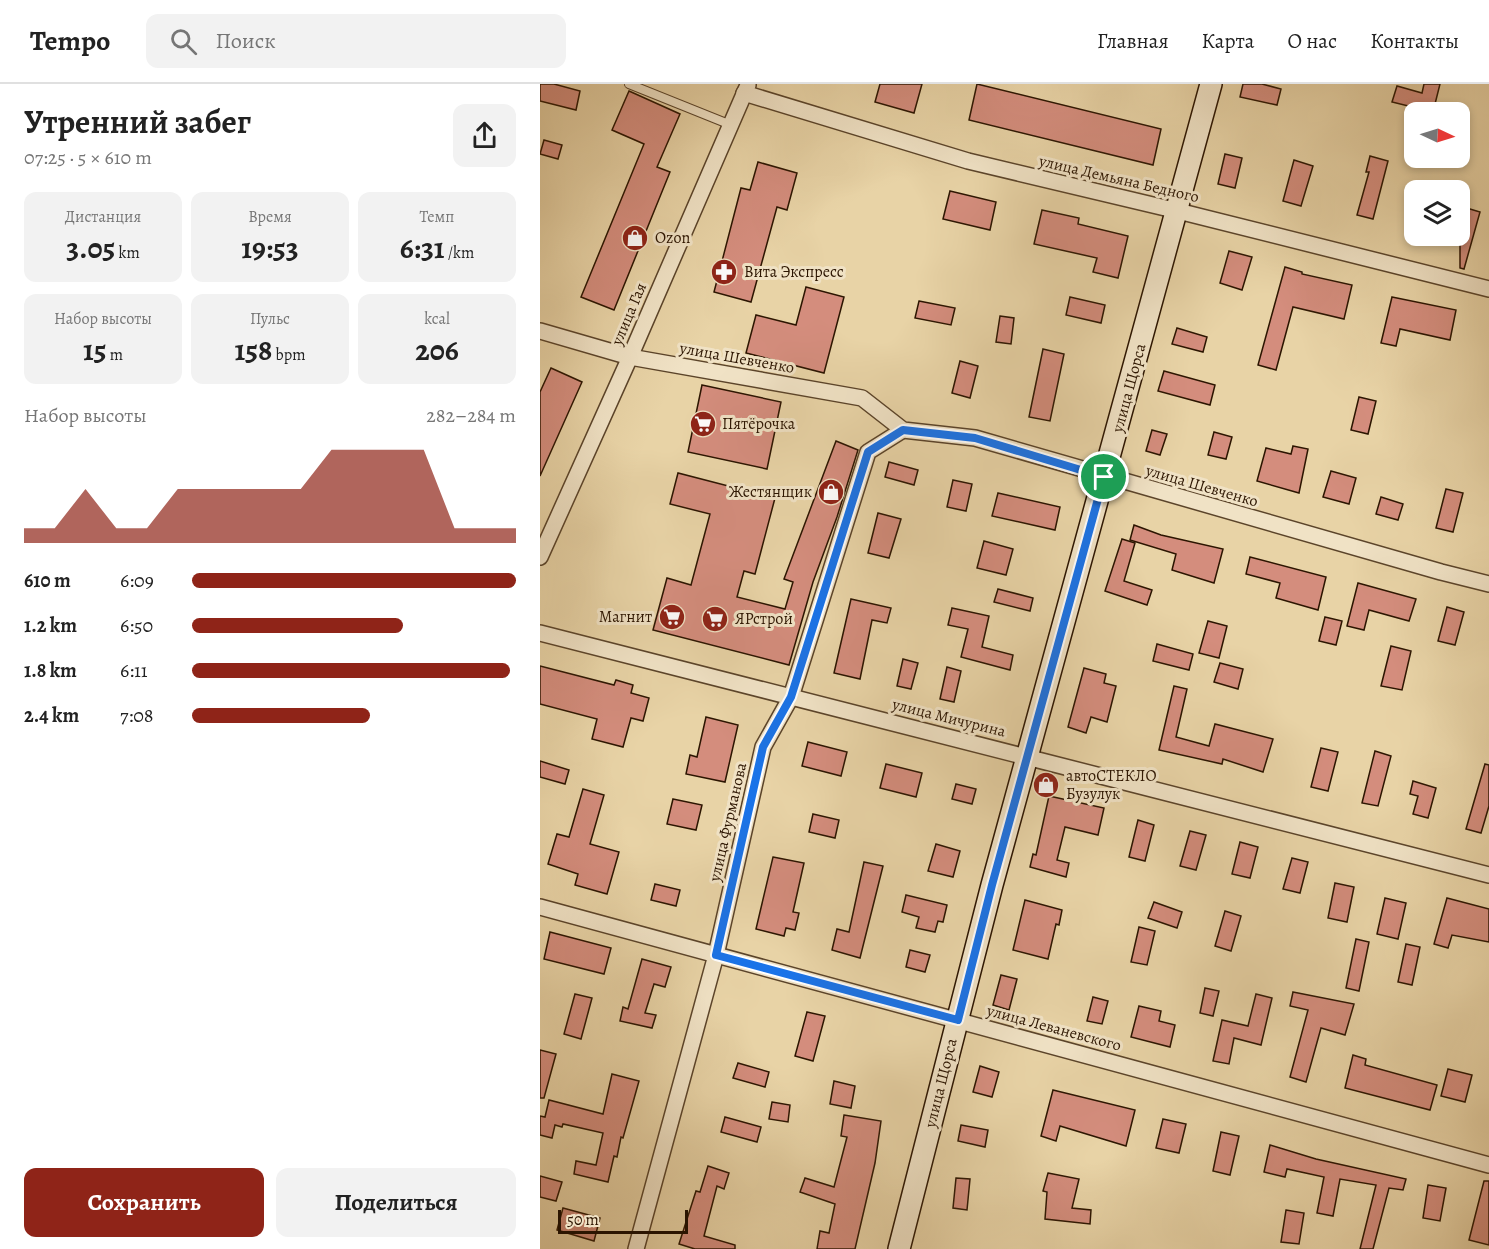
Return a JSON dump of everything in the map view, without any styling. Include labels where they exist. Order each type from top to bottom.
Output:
[{"type":"main road","name":"улица Щорса","points":[[899,1249],[1027,757],[1211,84]]},
{"type":"street","name":"улица Гая","points":[[540,557],[630,357],[746,88]]},
{"type":"street","name":"улица Демьяна Бедного","points":[[746,88],[968,161],[1489,289]]},
{"type":"street","name":"улица Шевченко","points":[[540,331],[630,357],[862,398],[903,430],[975,438],[1104,477],[1489,584]]},
{"type":"street","name":"улица Фурманова","points":[[636,1249],[716,955],[763,747],[791,697],[868,452],[903,430]]},
{"type":"street","name":"улица Мичурина","points":[[540,633],[1489,875]]},
{"type":"street","name":"улица Леваневского","points":[[540,907],[1489,1165]]},
{"type":"lane","points":[[629,84],[731,124]]},
{"type":"building","points":[[540,84],[554,84],[580,91],[576,110],[540,101]]},
{"type":"building","points":[[880,84],[922,84],[914,113],[875,102]]},
{"type":"building","points":[[977,84],[1161,129],[1153,165],[969,120]]},
{"type":"building","points":[[1243,84],[1262,84],[1281,89],[1277,105],[1240,97]]},
{"type":"building","points":[[1424,84],[1440,84],[1436,102],[1404,102],[1404,105],[1392,102],[1397,86],[1422,93]]},
{"type":"building","points":[[629,91],[680,114],[657,167],[670,172],[614,310],[581,297],[644,144],[612,130]]},
{"type":"building","points":[[544,140],[562,145],[558,159],[540,154]]},
{"type":"building","points":[[1225,154],[1242,158],[1235,188],[1218,184]]},
{"type":"building","points":[[1370,156],[1388,161],[1373,219],[1357,215],[1369,172],[1366,172]]},
{"type":"building","points":[[1294,160],[1313,166],[1301,206],[1283,201]]},
{"type":"building","points":[[758,162],[797,173],[787,210],[777,207],[751,302],[714,292],[741,188],[750,190]]},
{"type":"building","points":[[950,191],[996,202],[990,230],[943,219]]},
{"type":"building","points":[[1470,209],[1480,212],[1464,269],[1460,268],[1460,246],[1470,246]]},
{"type":"building","points":[[1042,210],[1079,218],[1078,224],[1128,236],[1118,278],[1093,272],[1097,258],[1034,244]]},
{"type":"building","points":[[1229,251],[1252,257],[1242,290],[1220,283]]},
{"type":"building","points":[[1285,267],[1302,272],[1302,274],[1352,285],[1344,319],[1293,307],[1276,370],[1258,365]]},
{"type":"building","points":[[806,287],[844,297],[824,373],[746,353],[756,315],[796,325]]},
{"type":"building","points":[[1070,297],[1105,305],[1101,323],[1066,315]]},
{"type":"building","points":[[1392,297],[1456,310],[1450,340],[1400,329],[1396,346],[1381,343]]},
{"type":"building","points":[[919,301],[955,308],[951,325],[915,318]]},
{"type":"building","points":[[1000,316],[1014,318],[1011,344],[996,342]]},
{"type":"building","points":[[1177,328],[1207,337],[1203,352],[1172,344]]},
{"type":"building","points":[[1043,349],[1064,354],[1050,421],[1029,417]]},
{"type":"building","points":[[960,361],[978,366],[970,398],[952,393]]},
{"type":"building","points":[[551,368],[582,382],[540,476],[540,392]]},
{"type":"building","points":[[1164,371],[1215,385],[1210,405],[1158,391]]},
{"type":"building","points":[[702,385],[781,402],[767,469],[688,452]]},
{"type":"building","points":[[1359,397],[1376,401],[1368,434],[1351,430]]},
{"type":"building","points":[[1152,430],[1167,434],[1160,455],[1146,451]]},
{"type":"building","points":[[1214,432],[1232,437],[1226,459],[1208,455]]},
{"type":"building","points":[[836,441],[858,450],[813,582],[789,665],[653,630],[667,578],[691,585],[710,514],[670,504],[678,473],[775,498],[755,574],[744,571],[737,597],[785,609],[793,582],[784,579]]},
{"type":"building","points":[[1293,446],[1308,449],[1299,493],[1257,481],[1266,448],[1291,454]]},
{"type":"building","points":[[889,462],[918,470],[914,485],[885,477]]},
{"type":"building","points":[[1331,471],[1356,478],[1349,504],[1323,497]]},
{"type":"building","points":[[953,480],[972,484],[966,511],[947,507]]},
{"type":"building","points":[[1446,489],[1463,493],[1453,532],[1436,528]]},
{"type":"building","points":[[998,493],[1060,507],[1055,530],[992,516]]},
{"type":"building","points":[[1381,497],[1403,504],[1398,520],[1376,514]]},
{"type":"building","points":[[878,513],[901,519],[889,558],[868,553]]},
{"type":"building","points":[[1134,525],[1161,535],[1223,549],[1214,583],[1172,570],[1176,554],[1130,540]]},
{"type":"building","points":[[1122,539],[1135,543],[1124,581],[1152,590],[1147,605],[1105,591]]},
{"type":"building","points":[[984,541],[1013,549],[1006,575],[977,568]]},
{"type":"building","points":[[1250,557],[1326,577],[1318,610],[1276,598],[1280,583],[1246,574]]},
{"type":"building","points":[[1358,583],[1416,599],[1409,621],[1369,610],[1364,630],[1347,626]]},
{"type":"building","points":[[998,589],[1033,598],[1030,611],[994,602]]},
{"type":"building","points":[[851,599],[891,608],[887,623],[872,620],[860,679],[834,673]]},
{"type":"building","points":[[1447,607],[1464,612],[1455,645],[1438,641]]},
{"type":"building","points":[[952,608],[989,616],[982,647],[1013,655],[1010,670],[961,657],[968,629],[948,625]]},
{"type":"building","points":[[1325,617],[1342,621],[1336,645],[1319,641]]},
{"type":"building","points":[[1208,621],[1227,626],[1219,658],[1199,653]]},
{"type":"building","points":[[1157,644],[1193,654],[1189,670],[1153,661]]},
{"type":"building","points":[[1391,646],[1411,651],[1402,690],[1381,686]]},
{"type":"building","points":[[903,659],[918,663],[911,689],[897,686]]},
{"type":"building","points":[[1220,663],[1243,669],[1238,689],[1214,682]]},
{"type":"building","points":[[540,666],[614,685],[616,680],[633,685],[631,693],[649,698],[643,721],[631,718],[623,747],[592,739],[597,719],[540,704]]},
{"type":"building","points":[[947,667],[961,671],[954,702],[940,699]]},
{"type":"building","points":[[1084,668],[1106,674],[1104,683],[1116,686],[1107,722],[1091,717],[1086,733],[1068,727]]},
{"type":"building","points":[[1174,686],[1187,689],[1176,737],[1209,746],[1215,724],[1273,739],[1263,772],[1223,759],[1222,764],[1159,750]]},
{"type":"building","points":[[706,717],[738,725],[725,782],[686,774],[690,755],[697,757]]},
{"type":"building","points":[[808,742],[847,752],[841,776],[802,766]]},
{"type":"building","points":[[1321,748],[1338,752],[1328,791],[1311,787]]},
{"type":"building","points":[[1375,751],[1391,756],[1378,806],[1362,803]]},
{"type":"building","points":[[540,761],[569,770],[565,784],[540,777]]},
{"type":"building","points":[[886,764],[922,773],[916,797],[880,788]]},
{"type":"building","points":[[1485,764],[1489,765],[1489,806],[1481,833],[1466,829]]},
{"type":"building","points":[[1413,781],[1436,788],[1428,818],[1413,814],[1418,796],[1410,794]]},
{"type":"building","points":[[956,784],[976,789],[972,804],[952,799]]},
{"type":"building","points":[[583,789],[604,795],[590,844],[619,852],[607,894],[575,885],[578,874],[548,864],[557,834],[569,837]]},
{"type":"building","points":[[1049,796],[1104,808],[1098,835],[1065,827],[1057,860],[1069,863],[1066,877],[1030,867],[1033,854],[1036,855]]},
{"type":"building","points":[[673,799],[702,805],[696,830],[667,824]]},
{"type":"building","points":[[813,814],[839,820],[835,838],[809,832]]},
{"type":"building","points":[[1138,820],[1154,825],[1145,861],[1129,857]]},
{"type":"building","points":[[1190,831],[1206,835],[1196,870],[1180,866]]},
{"type":"building","points":[[1240,842],[1258,847],[1250,878],[1232,874]]},
{"type":"building","points":[[936,844],[960,851],[953,877],[928,871]]},
{"type":"building","points":[[773,857],[804,863],[793,912],[799,913],[795,930],[786,928],[784,936],[756,929]]},
{"type":"building","points":[[1292,858],[1308,862],[1300,893],[1283,889]]},
{"type":"building","points":[[864,862],[883,866],[860,958],[832,950],[837,929],[849,932]]},
{"type":"building","points":[[1335,883],[1354,887],[1347,922],[1328,918]]},
{"type":"building","points":[[655,884],[680,890],[676,906],[651,900]]},
{"type":"building","points":[[906,895],[947,905],[943,922],[938,921],[935,932],[916,928],[919,917],[902,912]]},
{"type":"building","points":[[1385,898],[1406,903],[1398,939],[1377,934]]},
{"type":"building","points":[[1447,898],[1489,909],[1489,942],[1452,935],[1448,948],[1434,944]]},
{"type":"building","points":[[1025,900],[1062,910],[1059,925],[1056,924],[1048,959],[1013,950]]},
{"type":"building","points":[[1154,902],[1182,912],[1177,928],[1148,918]]},
{"type":"building","points":[[1225,911],[1241,916],[1231,951],[1215,946]]},
{"type":"building","points":[[1139,927],[1155,931],[1147,965],[1131,962]]},
{"type":"building","points":[[550,932],[611,948],[604,974],[544,959]]},
{"type":"building","points":[[1356,939],[1369,942],[1359,991],[1346,988]]},
{"type":"building","points":[[1406,944],[1420,947],[1412,985],[1398,982]]},
{"type":"building","points":[[910,950],[930,955],[925,972],[906,967]]},
{"type":"building","points":[[642,959],[671,967],[665,987],[654,984],[645,1013],[656,1015],[652,1028],[620,1021],[623,1007],[628,1009]]},
{"type":"building","points":[[1001,975],[1017,979],[1009,1010],[993,1005]]},
{"type":"building","points":[[1205,988],[1219,991],[1213,1016],[1200,1013]]},
{"type":"building","points":[[1293,992],[1354,1004],[1345,1035],[1321,1028],[1306,1082],[1290,1077],[1308,1010],[1290,1006]]},
{"type":"building","points":[[575,994],[592,998],[581,1039],[564,1034]]},
{"type":"building","points":[[1256,994],[1272,998],[1261,1045],[1234,1038],[1229,1064],[1213,1061],[1222,1020],[1248,1026]]},
{"type":"building","points":[[1093,997],[1108,1001],[1102,1024],[1087,1021]]},
{"type":"building","points":[[1139,1006],[1161,1011],[1159,1021],[1175,1025],[1170,1047],[1131,1037]]},
{"type":"building","points":[[807,1012],[825,1016],[813,1061],[795,1056]]},
{"type":"building","points":[[540,1050],[556,1054],[544,1098],[540,1098]]},
{"type":"building","points":[[1353,1055],[1366,1059],[1365,1065],[1437,1085],[1430,1110],[1345,1088]]},
{"type":"building","points":[[738,1063],[769,1072],[765,1087],[733,1078]]},
{"type":"building","points":[[980,1066],[999,1072],[992,1097],[973,1092]]},
{"type":"building","points":[[1448,1069],[1472,1075],[1465,1102],[1441,1096]]},
{"type":"building","points":[[612,1074],[639,1081],[617,1157],[614,1156],[608,1182],[574,1174],[576,1161],[596,1165],[603,1133],[563,1124],[562,1127],[555,1125],[552,1138],[540,1135],[540,1116],[545,1117],[549,1100],[603,1114]]},
{"type":"building","points":[[834,1081],[855,1086],[851,1108],[830,1104]]},
{"type":"building","points":[[1053,1090],[1135,1110],[1126,1146],[1060,1126],[1056,1141],[1041,1136]]},
{"type":"building","points":[[772,1102],[790,1105],[788,1122],[769,1119]]},
{"type":"building","points":[[844,1115],[881,1121],[875,1163],[855,1249],[817,1249],[820,1231],[829,1233],[835,1204],[800,1192],[805,1178],[834,1187],[847,1137],[841,1136]]},
{"type":"building","points":[[725,1117],[761,1127],[757,1142],[721,1132]]},
{"type":"building","points":[[1163,1119],[1186,1124],[1179,1153],[1156,1148]]},
{"type":"building","points":[[961,1125],[988,1130],[985,1147],[958,1141]]},
{"type":"building","points":[[1221,1132],[1239,1136],[1230,1175],[1213,1171]]},
{"type":"building","points":[[1270,1145],[1316,1159],[1406,1179],[1403,1190],[1389,1188],[1373,1249],[1360,1249],[1376,1185],[1340,1179],[1333,1216],[1317,1213],[1324,1177],[1287,1169],[1285,1177],[1264,1172]]},
{"type":"building","points":[[708,1166],[729,1173],[724,1189],[717,1186],[704,1236],[735,1245],[735,1249],[695,1249],[679,1244],[696,1191],[700,1192]]},
{"type":"building","points":[[1048,1173],[1079,1179],[1072,1208],[1091,1210],[1090,1224],[1045,1219],[1047,1192],[1043,1191]]},
{"type":"building","points":[[540,1176],[562,1182],[556,1201],[540,1197]]},
{"type":"building","points":[[956,1178],[970,1179],[967,1210],[953,1208]]},
{"type":"building","points":[[1484,1181],[1489,1181],[1489,1245],[1469,1240]]},
{"type":"building","points":[[1428,1185],[1446,1188],[1440,1221],[1423,1218]]},
{"type":"building","points":[[563,1208],[600,1218],[594,1241],[557,1230]]},
{"type":"building","points":[[1286,1210],[1304,1213],[1299,1244],[1281,1242]]},
{"type":"place","name":"Ozon","points":[[635,238]]},
{"type":"place","name":"Вита Экспресс","points":[[724,272]]},
{"type":"place","name":"Пятёрочка","points":[[703,424]]},
{"type":"place","name":"Жестянщик","points":[[831,492]]},
{"type":"place","name":"Магнит","points":[[672,617]]},
{"type":"place","name":"ЯРстрой","points":[[715,619]]},
{"type":"place","name":"автоСТЕКЛО Бузулук","points":[[1046,785]]},
{"type":"route","points":[[903,430],[975,438],[1104,477],[992,885],[958,1020],[716,955],[763,747],[791,697],[868,452],[903,430]]}]
